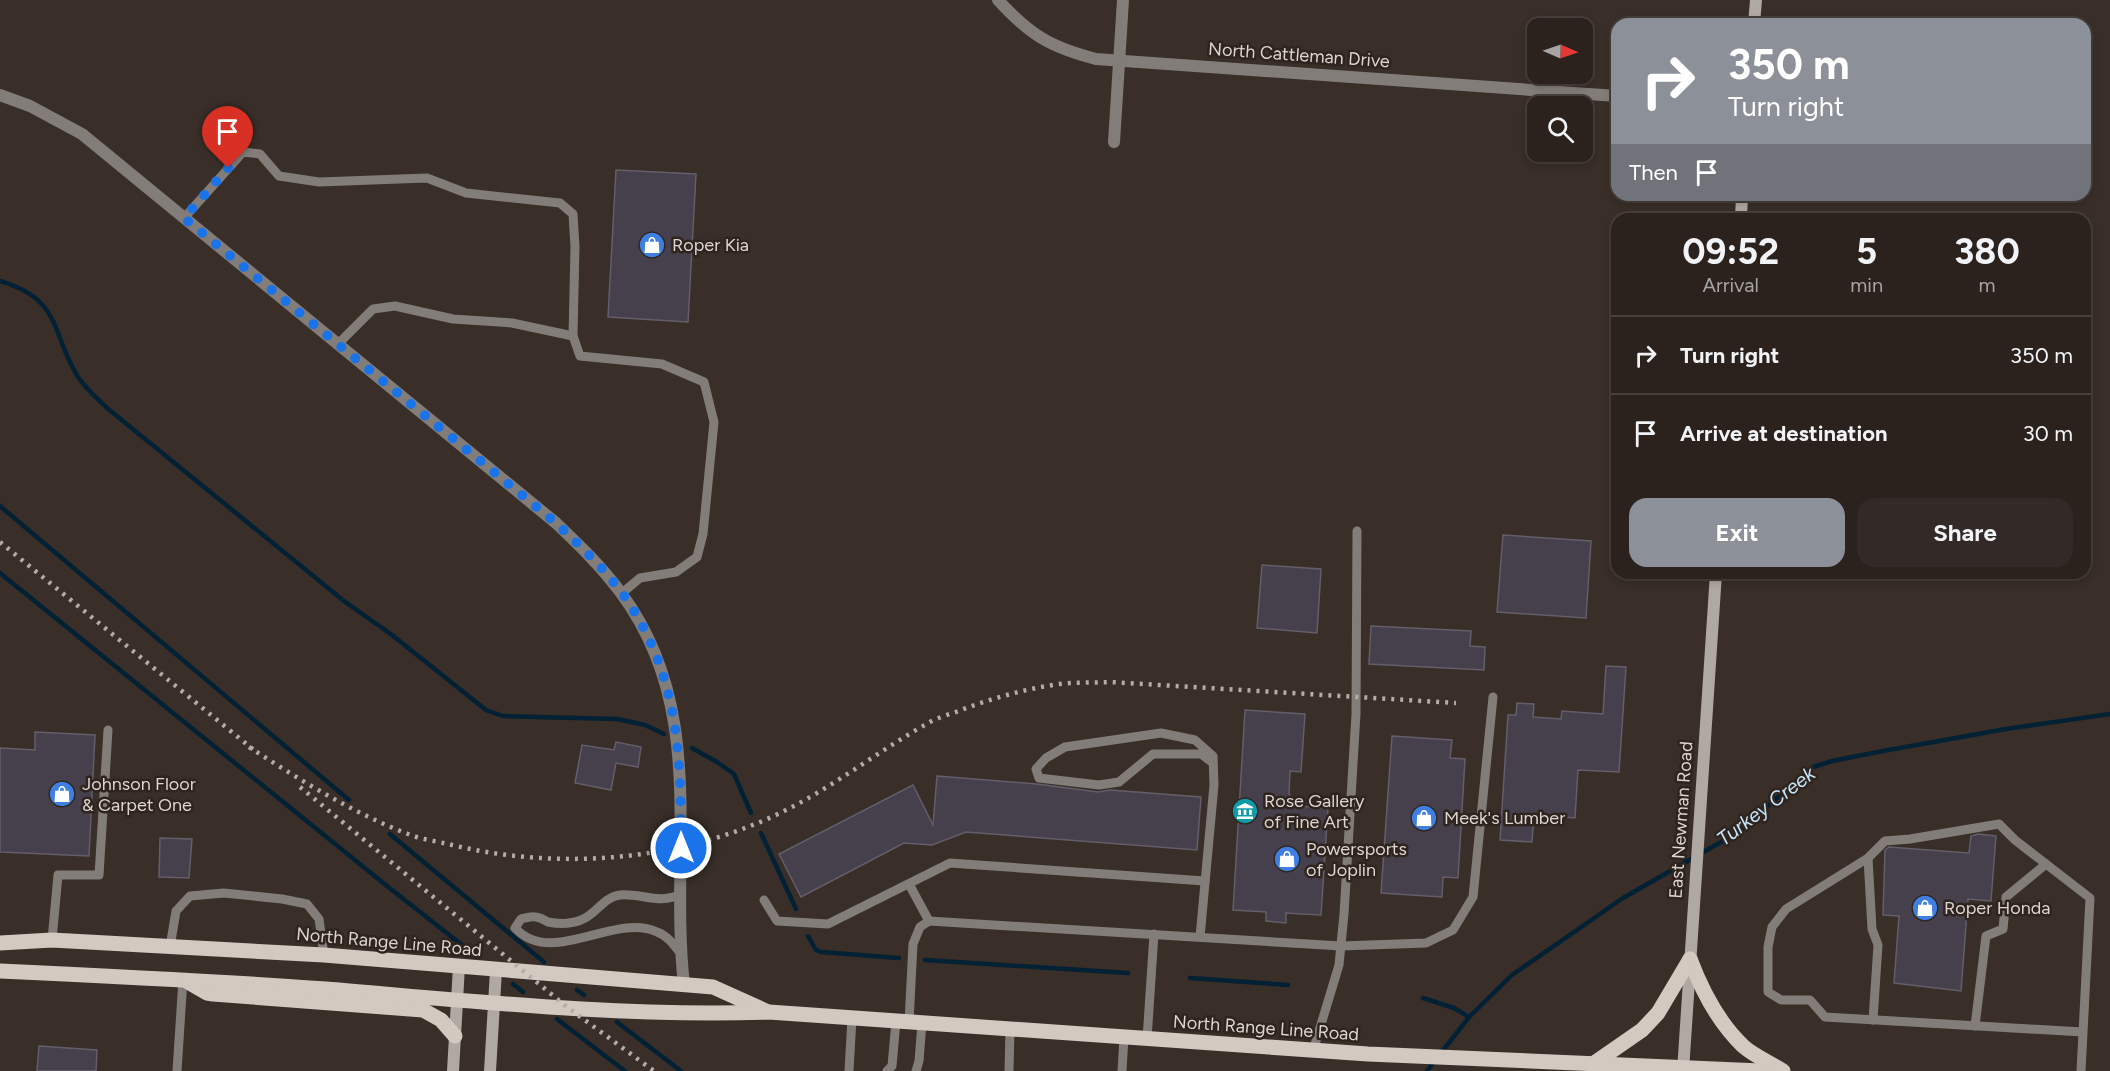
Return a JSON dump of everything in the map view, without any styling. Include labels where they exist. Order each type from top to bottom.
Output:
[{"type":"main road","name":"North Range Line Road","points":[[0,943],[52,940],[324,955],[713,987],[769,1012]]},
{"type":"main road","points":[[1597,1067],[1642,1030],[1658,1013],[1690,959]]},
{"type":"main road","points":[[1690,959],[1698,981],[1716,1014],[1745,1048],[1783,1071]]},
{"type":"main road","name":"North Range Line Road","points":[[0,971],[183,979],[494,1003],[708,1014],[769,1012],[1313,1051],[1495,1059],[1597,1067],[1761,1071]]},
{"type":"main road","points":[[183,979],[213,994],[423,1010],[441,1020],[455,1036]]},
{"type":"street","name":"North Cattleman Drive","points":[[998,0],[1017,21],[1040,39],[1076,54],[1096,59],[1611,96]]},
{"type":"street","points":[[1114,142],[1124,0]]},
{"type":"street","points":[[1754,18],[1756,0]]},
{"type":"street","points":[[0,95],[30,106],[82,134],[556,523],[590,556],[622,593],[643,629],[654,654],[673,714],[681,775],[681,954],[684,985]]},
{"type":"street","name":"East Newman Road","points":[[1683,1070],[1716,579]]},
{"type":"street","points":[[453,1071],[459,966]]},
{"type":"street","points":[[490,1071],[496,970]]},
{"type":"lane","points":[[184,218],[243,152],[260,154],[279,176],[319,182],[427,178],[466,193],[560,203],[573,214],[575,247],[573,336],[580,356],[662,364],[704,382],[714,423],[703,534],[697,557],[676,572],[640,578],[622,593]]},
{"type":"lane","points":[[338,344],[373,309],[395,306],[453,319],[512,324],[573,336]]},
{"type":"lane","points":[[1313,1051],[1339,965],[1341,946],[1356,714],[1357,531]]},
{"type":"lane","points":[[916,1071],[919,1061],[909,1022],[913,944],[920,927],[929,921],[1341,946],[1426,943],[1453,930],[1473,897],[1493,697]]},
{"type":"lane","points":[[52,940],[58,875],[99,875],[108,730]]},
{"type":"lane","points":[[1200,937],[1214,785],[1213,756],[1195,740],[1161,733],[1065,747],[1046,758],[1036,769],[1039,778],[1099,785],[1119,782],[1153,754],[1201,754],[1213,762]]},
{"type":"lane","points":[[2081,1071],[2090,898],[2015,840],[2000,824],[1910,839],[1885,840],[1868,858],[1786,909],[1772,927],[1768,947],[1768,992],[1781,1000],[1810,1000],[1825,1017],[2083,1032]]},
{"type":"lane","points":[[1868,858],[1872,929],[1878,945],[1873,1020]]},
{"type":"lane","points":[[764,900],[777,921],[828,924],[950,863],[1205,881]]},
{"type":"lane","points":[[1975,1026],[1986,936],[2003,929],[2006,897],[2046,864]]},
{"type":"lane","points":[[909,884],[929,921]]},
{"type":"lane","points":[[170,947],[176,911],[189,896],[224,893],[308,904],[319,919],[324,955]]},
{"type":"lane","points":[[681,894],[655,900],[619,895],[605,901],[596,911],[582,920],[564,923],[548,922],[536,917],[521,919],[515,928],[523,937],[549,942],[566,941],[615,929],[636,927],[657,931],[670,940],[681,954]]},
{"type":"lane","points":[[1147,1039],[1154,934]]},
{"type":"lane","points":[[177,1071],[183,979]]},
{"type":"lane","points":[[849,1071],[852,1018]]},
{"type":"lane","points":[[887,1071],[892,1066],[909,1022]]},
{"type":"lane","points":[[1009,1071],[1010,1029]]},
{"type":"lane","points":[[1122,1071],[1124,1037]]},
{"type":"building","name":"Roper Kia","points":[[616,170],[696,174],[688,322],[608,317]]},
{"type":"building","points":[[1503,535],[1591,541],[1586,618],[1497,612]]},
{"type":"building","points":[[1262,565],[1321,569],[1317,633],[1257,628]]},
{"type":"building","points":[[1371,626],[1471,631],[1470,646],[1485,647],[1484,670],[1369,664]]},
{"type":"building","points":[[1606,666],[1626,667],[1619,772],[1578,770],[1575,818],[1534,815],[1532,842],[1500,840],[1508,715],[1516,715],[1517,703],[1534,704],[1533,717],[1561,719],[1562,711],[1603,714]]},
{"type":"building","name":"Powersports of Joplin","points":[[1245,710],[1305,714],[1301,772],[1290,771],[1289,794],[1298,806],[1328,808],[1321,915],[1286,913],[1286,923],[1266,921],[1266,912],[1233,910]]},
{"type":"building","name":"Johnson Floor & Carpet One","points":[[35,732],[95,735],[89,856],[0,852],[0,748],[35,750]]},
{"type":"building","name":"Meek's Lumber","points":[[1392,736],[1452,740],[1450,758],[1465,759],[1458,878],[1443,877],[1442,897],[1381,893]]},
{"type":"building","points":[[616,742],[641,747],[638,767],[616,763],[611,790],[575,783],[582,745],[614,750]]},
{"type":"building","points":[[937,776],[1037,784],[1098,792],[1110,790],[1201,797],[1197,850],[966,832],[932,845],[904,843],[801,897],[779,854],[913,785],[933,825]]},
{"type":"building","name":"Roper Honda","points":[[1978,834],[1996,836],[1991,901],[1968,899],[1961,991],[1894,983],[1899,916],[1883,915],[1885,850],[1889,847],[1969,853],[1971,836]]},
{"type":"building","points":[[160,838],[192,839],[189,878],[159,877]]},
{"type":"building","points":[[39,1046],[97,1050],[96,1071],[37,1071]]},
{"type":"waterway","points":[[0,281],[20,289],[35,298],[45,308],[78,377],[107,408],[344,601],[392,635],[486,710],[503,716],[617,719],[645,725],[664,734]]},
{"type":"waterway","points":[[0,506],[349,800]]},
{"type":"waterway","points":[[0,573],[476,956]]},
{"type":"waterway","name":"Turkey Creek","points":[[1441,1053],[1469,1017],[1512,975],[1623,898],[1735,834],[1813,767],[1832,761],[2006,729],[2110,714]]},
{"type":"waterway","points":[[692,748],[734,774],[751,813]]},
{"type":"waterway","points":[[761,833],[796,909]]},
{"type":"waterway","points":[[390,834],[544,962]]},
{"type":"waterway","points":[[808,936],[816,950],[821,952],[899,958]]},
{"type":"waterway","points":[[925,960],[1128,973]]},
{"type":"waterway","points":[[1190,978],[1288,985]]},
{"type":"waterway","points":[[513,984],[523,992]]},
{"type":"waterway","points":[[577,990],[584,995]]},
{"type":"waterway","points":[[1423,998],[1454,1008],[1469,1017]]},
{"type":"waterway","points":[[557,1019],[625,1071]]},
{"type":"waterway","points":[[617,1022],[681,1071]]},
{"type":"waterway","name":"Turkey Creek","points":[[1427,1071],[1436,1059]]},
{"type":"railway","points":[[0,542],[255,751]]},
{"type":"railway","points":[[249,747],[346,806],[413,836],[491,853],[535,858],[579,859],[667,850],[711,840],[752,825],[810,797],[934,720],[997,698],[1046,686],[1065,683],[1110,682],[1456,703]]},
{"type":"railway","points":[[300,787],[567,1007],[654,1071]]},
{"type":"place","name":"Roper Kia","points":[[652,245]]},
{"type":"place","name":"Johnson Floor & Carpet One","points":[[62,794]]},
{"type":"place","name":"Rose Gallery of Fine Art","points":[[1245,811]]},
{"type":"place","name":"Meek's Lumber","points":[[1424,818]]},
{"type":"place","name":"Powersports of Joplin","points":[[1287,859]]},
{"type":"place","name":"Roper Honda","points":[[1925,908]]},
{"type":"route","points":[[228,168],[184,218],[556,523],[590,556],[622,593],[643,629],[669,696],[679,748],[681,848]]}]
